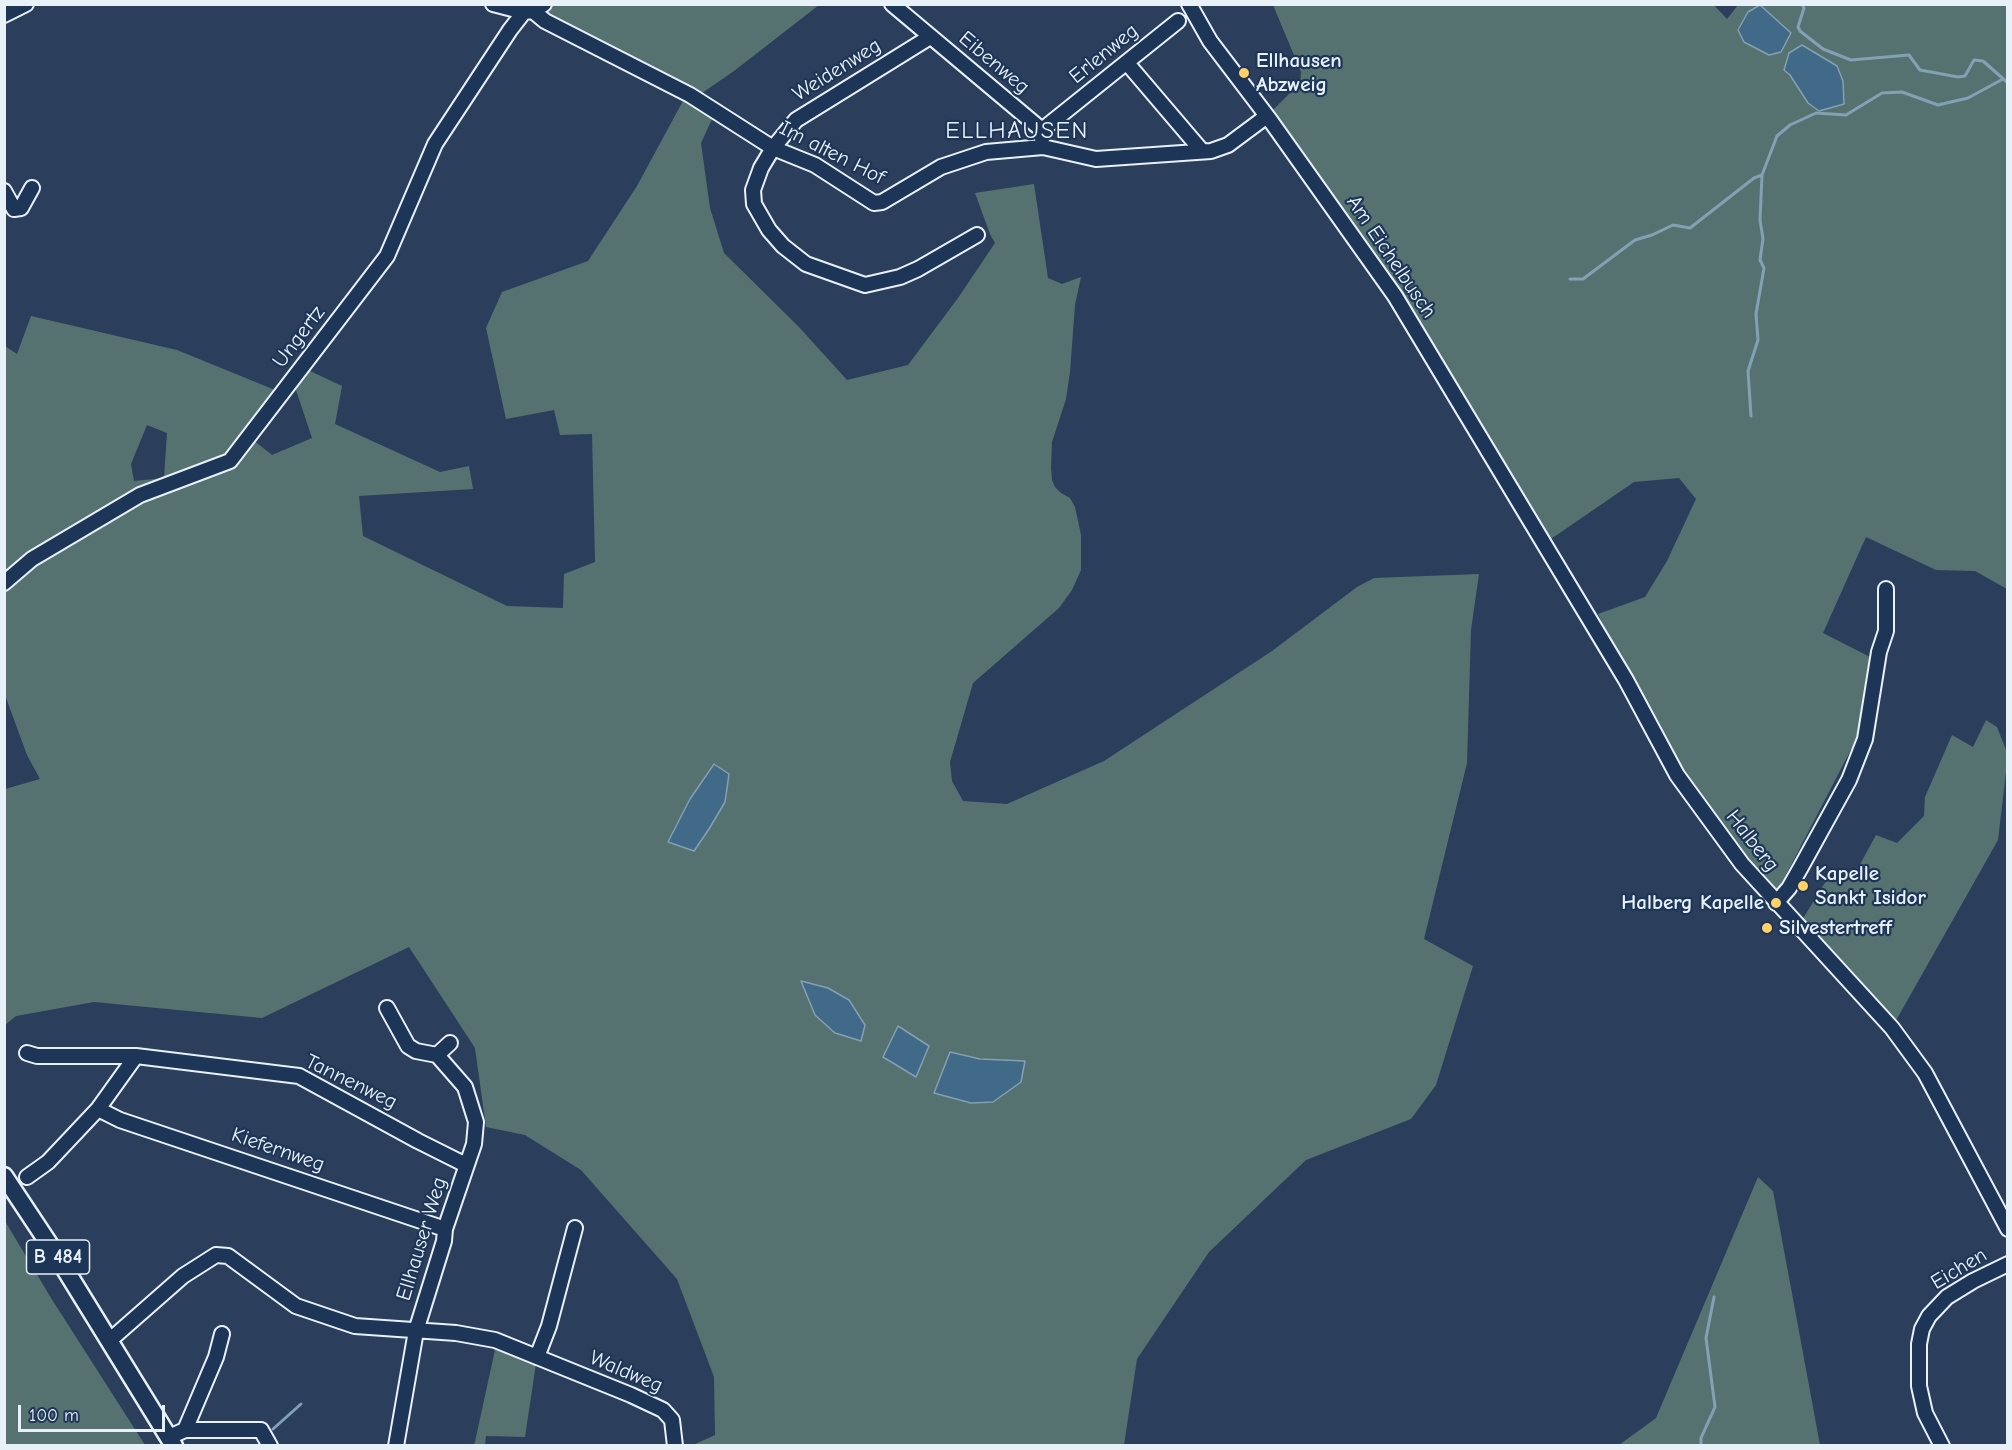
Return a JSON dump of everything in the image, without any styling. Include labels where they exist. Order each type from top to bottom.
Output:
[{"type":"main road","name":"B 484","points":[[4,1176],[57,1256],[172,1441]]},
{"type":"street","points":[[4,15],[26,4]]},
{"type":"street","name":"Im alten Hof","points":[[493,4],[534,9],[545,21],[690,95],[773,148],[814,165],[874,202],[882,202],[941,167],[986,152],[1043,147],[1096,159],[1211,151],[1227,145],[1267,116]]},
{"type":"street","name":"Eibenweg","points":[[892,4],[1042,130]]},
{"type":"street","name":"Am Eichelbusch","points":[[1189,4],[1210,41],[1267,116],[1395,296],[1544,542]]},
{"type":"street","name":"Ungertz","points":[[4,583],[32,559],[140,495],[230,460],[387,256],[435,144],[510,30],[534,9]]},
{"type":"street","name":"Erlenweg","points":[[1042,130],[1178,21]]},
{"type":"street","name":"Weidenweg","points":[[930,37],[796,120],[773,148],[761,168],[753,190],[754,204],[769,230],[783,246],[806,264],[865,285],[909,273],[977,235]]},
{"type":"street","points":[[1127,63],[1202,151]]},
{"type":"street","points":[[1042,130],[1043,147]]},
{"type":"street","points":[[4,191],[14,209],[21,208],[32,188]]},
{"type":"street","name":"Halberg","points":[[1544,542],[1626,680],[1677,775],[1742,864],[1776,903],[1789,888],[1849,780],[1865,739],[1879,652],[1886,631],[1886,589]]},
{"type":"street","points":[[1776,903],[1885,1020],[1925,1073],[2007,1229]]},
{"type":"street","points":[[387,1008],[408,1046],[416,1051],[437,1055],[450,1043]]},
{"type":"street","name":"Tannenweg","points":[[27,1053],[37,1056],[136,1056],[299,1076],[466,1165]]},
{"type":"street","name":"Ellhauser Weg","points":[[396,1446],[416,1330],[444,1241],[445,1229],[474,1144],[476,1122],[465,1086],[437,1055]]},
{"type":"street","points":[[27,1177],[48,1162],[98,1109],[136,1056]]},
{"type":"street","name":"Kiefernweg","points":[[98,1109],[120,1120],[445,1229]]},
{"type":"street","points":[[537,1357],[549,1326],[575,1228]]},
{"type":"street","name":"Waldweg","points":[[109,1341],[183,1276],[216,1255],[228,1256],[296,1306],[355,1326],[456,1333],[495,1340],[663,1410],[672,1420],[675,1446]]},
{"type":"street","name":"Eichen","points":[[1942,1446],[1924,1413],[1919,1386],[1918,1344],[1922,1329],[1929,1316],[1947,1297],[2007,1264]]},
{"type":"street","points":[[172,1441],[185,1430],[216,1357],[222,1334]]},
{"type":"street","points":[[185,1430],[261,1430],[270,1446]]},
{"type":"green space","points":[[553,4],[819,5],[702,93],[549,17],[547,10]]},
{"type":"green space","points":[[1713,4],[1727,19],[1738,5],[2007,5],[2007,589],[1975,571],[1936,570],[1866,537],[1823,633],[1870,657],[1857,738],[1777,892],[1748,859],[1683,772],[1629,679],[1598,614],[1645,597],[1667,561],[1696,499],[1679,478],[1634,482],[1548,541],[1400,292],[1272,111],[1300,83],[1301,72],[1273,5]],"holes":[[[1802,46],[1837,66],[1808,103],[1790,75],[1784,70],[1789,53]]]},
{"type":"green space","points":[[684,99],[712,119],[701,143],[710,208],[724,253],[798,326],[847,380],[908,365],[958,298],[995,243],[975,193],[1034,184],[1048,278],[1062,284],[1081,277],[1075,305],[1066,399],[1052,442],[1051,468],[1055,487],[1070,498],[1075,507],[1081,535],[1081,570],[1072,590],[1059,608],[973,683],[950,762],[952,781],[963,801],[1007,804],[1104,761],[1272,651],[1357,587],[1374,578],[1479,574],[1471,630],[1467,763],[1424,939],[1473,966],[1436,1085],[1411,1119],[1306,1160],[1209,1252],[1137,1359],[1124,1445],[693,1445],[715,1435],[714,1377],[677,1279],[581,1170],[525,1135],[486,1127],[475,1048],[409,947],[262,1018],[94,1002],[16,1016],[5,1025],[5,789],[40,779],[27,755],[5,695],[5,346],[17,354],[31,316],[177,350],[275,390],[243,432],[272,455],[312,438],[295,387],[308,370],[342,386],[335,424],[440,472],[469,466],[473,489],[359,496],[363,536],[507,606],[563,608],[564,574],[595,562],[592,434],[560,435],[554,410],[506,419],[486,328],[502,292],[588,261],[637,186]],"holes":[[[147,425],[167,433],[164,478],[134,481],[131,464]],[[713,764],[729,774],[725,802],[694,851],[668,842],[690,799]],[[951,1052],[980,1059],[1025,1061],[934,1092]]]},
{"type":"green space","points":[[1986,720],[1997,727],[2008,755],[1998,840],[1894,1024],[1799,925],[1829,876],[1858,868],[1876,835],[1897,843],[1924,816],[1925,797],[1952,735],[1973,747]]},
{"type":"green space","points":[[1758,1177],[1773,1191],[1820,1445],[1619,1445],[1656,1418]]},
{"type":"green space","points":[[5,1221],[51,1298],[145,1445],[5,1445]]},
{"type":"green space","points":[[495,1350],[537,1357],[525,1437],[486,1436],[485,1445],[474,1446]]},
{"type":"water","points":[[1760,5],[1791,33],[1781,52],[1769,55],[1744,42],[1738,30],[1748,12]]},
{"type":"water","points":[[1802,45],[1837,66],[1843,81],[1844,104],[1819,111],[1808,103],[1790,75],[1784,70],[1789,53]]},
{"type":"water","points":[[714,764],[729,774],[725,802],[694,851],[668,842],[690,799]]},
{"type":"water","points":[[801,981],[828,988],[849,1000],[865,1025],[861,1041],[835,1033],[815,1015]]},
{"type":"water","points":[[898,1026],[929,1046],[916,1077],[883,1057]]},
{"type":"water","points":[[950,1052],[980,1059],[1025,1061],[1021,1082],[993,1102],[971,1103],[934,1093]]},
{"type":"waterway","points":[[1802,4],[1804,8],[1798,27],[1800,31],[1823,49],[1851,60],[1909,55],[1920,70],[1958,77],[1965,76],[1974,60],[1983,61],[2008,83]]},
{"type":"waterway","points":[[1751,416],[1748,371],[1758,340],[1756,314],[1764,268],[1760,260],[1763,239],[1760,220],[1762,175],[1777,136],[1790,125],[1816,113],[1846,115],[1882,93],[1902,92],[1938,105],[1968,98],[2003,79]]},
{"type":"waterway","points":[[1570,279],[1583,279],[1635,240],[1673,225],[1690,228],[1754,178],[1762,175]]},
{"type":"waterway","points":[[1701,1446],[1701,1438],[1715,1407],[1706,1338],[1714,1297]]},
{"type":"waterway","points":[[273,1429],[301,1404]]},
{"type":"waterway","points":[[186,1437],[199,1437]]},
{"type":"place","name":"Ellhausen Abzweig","points":[[1244,73]]},
{"type":"place","name":"Kapelle Sankt Isidor","points":[[1803,886]]},
{"type":"place","name":"Halberg Kapelle","points":[[1776,903]]},
{"type":"place","name":"Silvestertreff","points":[[1767,928]]},
{"type":"district","name":"ELLHAUSEN","points":[[1017,131]]}]
